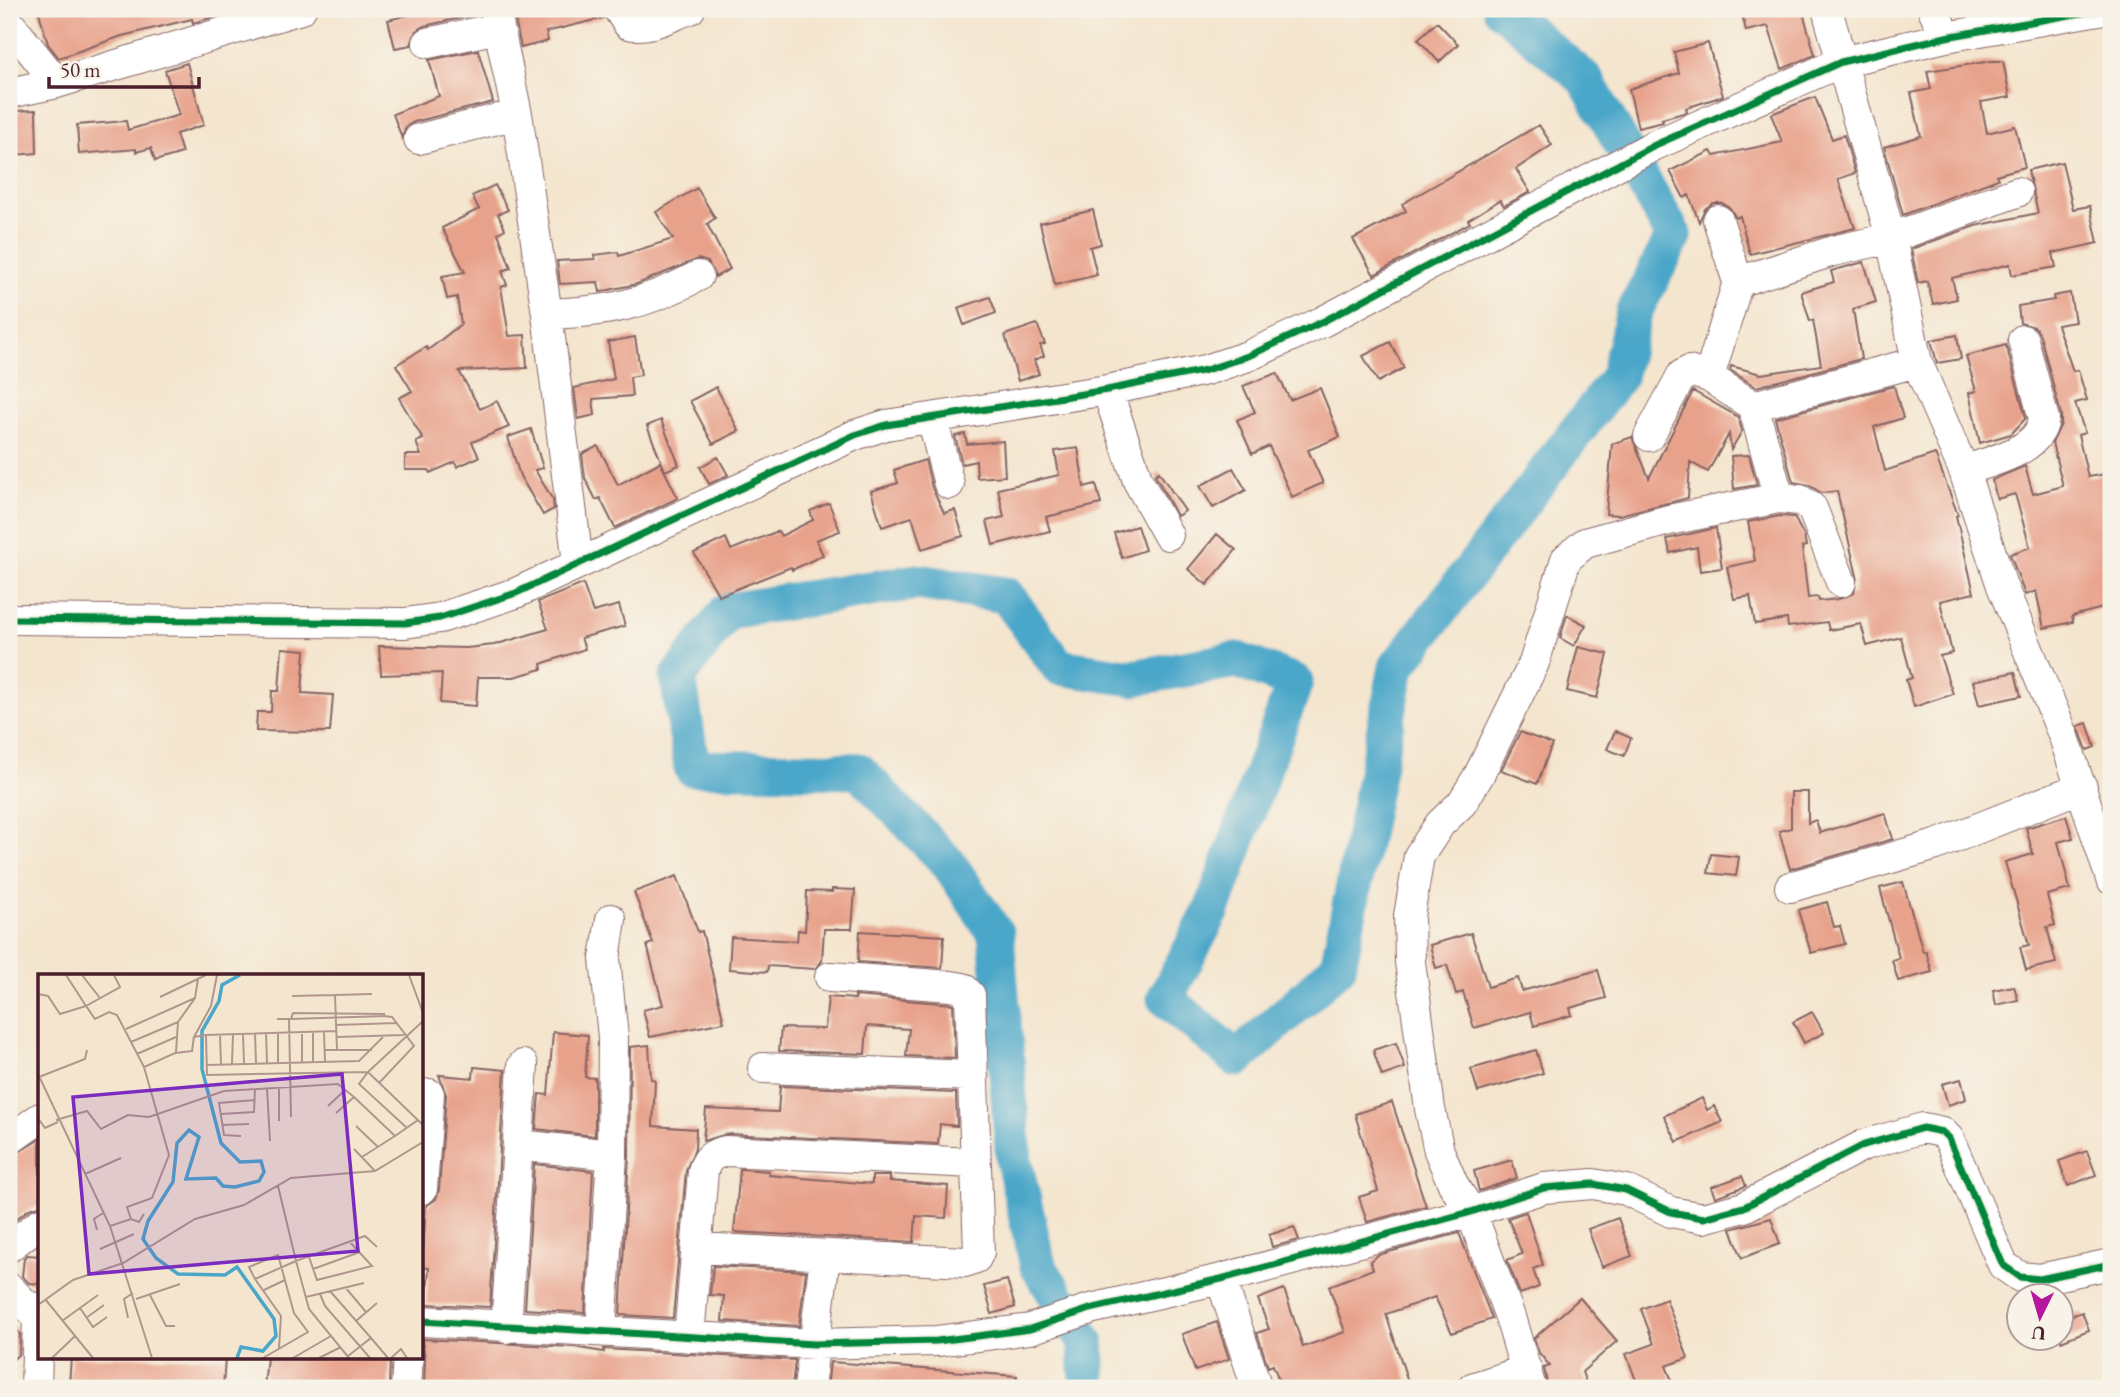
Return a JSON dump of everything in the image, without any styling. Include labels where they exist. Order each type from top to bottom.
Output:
[{"type":"street","points":[[9,93],[57,83],[301,9]]},
{"type":"street","points":[[618,9],[628,24],[635,26],[690,9]]},
{"type":"street","points":[[1827,9],[1891,238],[1917,362],[1964,471],[2002,586],[2082,787],[2111,879]]},
{"type":"street","points":[[1933,9],[1946,37]]},
{"type":"street","points":[[9,619],[405,623],[470,610],[855,435],[886,425],[1107,390],[1206,370],[1275,345],[1582,187],[1653,146],[1841,62],[1946,37],[2104,9]]},
{"type":"street","points":[[428,43],[496,18],[517,114],[547,314],[578,563]]},
{"type":"street","points":[[9,23],[57,83]]},
{"type":"street","points":[[419,139],[517,114]]},
{"type":"street","points":[[1738,282],[1833,251],[1891,238],[2017,192]]},
{"type":"street","points":[[1709,377],[1738,282],[1718,219]]},
{"type":"street","points":[[547,314],[625,307],[674,289],[698,276]]},
{"type":"street","points":[[1964,471],[2025,447],[2042,430],[2044,419],[2023,340]]},
{"type":"street","points":[[1753,406],[1917,362]]},
{"type":"street","points":[[1649,436],[1682,374],[1696,372],[1709,377],[1753,406],[1779,498]]},
{"type":"street","points":[[1107,390],[1138,481],[1168,536]]},
{"type":"street","points":[[932,418],[949,484]]},
{"type":"street","points":[[1472,1388],[1529,1379],[1471,1212],[1453,1184],[1439,1151],[1424,1064],[1409,931],[1410,900],[1419,856],[1440,824],[1462,803],[1479,775],[1534,663],[1566,559],[1573,550],[1585,543],[1669,520],[1779,498],[1800,500],[1812,508],[1841,582]]},
{"type":"street","points":[[1790,887],[1936,845],[2082,787]]},
{"type":"street","points":[[601,1331],[612,1155],[613,1037],[605,959],[611,919]]},
{"type":"street","points":[[698,1248],[825,1257],[965,1262],[976,1258],[980,1242],[974,1163],[970,995],[963,988],[831,977]]},
{"type":"street","points":[[506,1328],[523,1065]]},
{"type":"street","points":[[763,1068],[972,1076]]},
{"type":"street","points":[[424,1162],[429,1094]]},
{"type":"street","points":[[9,1140],[38,1119]]},
{"type":"street","points":[[424,1321],[814,1344],[937,1341],[1030,1329],[1090,1309],[1221,1279],[1471,1212],[1544,1188],[1593,1184],[1626,1190],[1671,1212],[1703,1218],[1744,1207],[1864,1145],[1913,1130],[1933,1129],[1949,1139],[2003,1265],[2020,1277],[2040,1279],[2111,1264]]},
{"type":"street","points":[[519,1145],[612,1155]]},
{"type":"street","points":[[689,1338],[703,1171],[706,1160],[714,1154],[726,1151],[974,1163]]},
{"type":"street","points":[[9,1247],[38,1225]]},
{"type":"street","points":[[809,1388],[825,1257]]},
{"type":"street","points":[[1221,1279],[1257,1388]]},
{"type":"street","points":[[9,1288],[38,1311]]},
{"type":"street","points":[[36,1388],[38,1337]]},
{"type":"street","points":[[406,1388],[408,1358]]},
{"type":"building","points":[[38,9],[242,9],[193,23],[192,19],[122,36],[59,58],[48,44]]},
{"type":"building","points":[[416,9],[478,9],[478,14],[424,26],[416,31],[411,45],[395,48],[388,20],[417,13]]},
{"type":"building","points":[[513,9],[601,9],[603,18],[546,32],[548,41],[521,48]]},
{"type":"building","points":[[1741,9],[1802,9],[1815,55],[1782,69],[1768,26],[1746,31]]},
{"type":"building","points":[[1437,22],[1458,44],[1439,62],[1418,39]]},
{"type":"building","points":[[1708,43],[1723,96],[1686,108],[1687,112],[1662,119],[1663,122],[1638,128],[1629,89],[1679,73],[1674,52]]},
{"type":"building","points":[[478,50],[493,102],[414,122],[406,127],[402,138],[393,114],[439,96],[429,60]]},
{"type":"building","points":[[2003,61],[2010,97],[1981,102],[1987,133],[2015,126],[2025,167],[1996,175],[1998,179],[1903,215],[1884,147],[1921,136],[1911,93],[1931,89],[1927,71]]},
{"type":"building","points":[[187,63],[204,125],[176,134],[182,153],[155,161],[151,148],[136,152],[136,149],[79,154],[77,125],[126,121],[128,130],[179,115],[165,70]]},
{"type":"building","points":[[1815,97],[1832,139],[1844,135],[1855,173],[1838,179],[1855,228],[1750,254],[1740,216],[1736,218],[1730,208],[1722,203],[1713,203],[1705,209],[1699,222],[1689,195],[1684,198],[1670,171],[1711,151],[1714,156],[1782,142],[1771,114]]},
{"type":"building","points":[[36,110],[37,153],[15,155],[14,111]]},
{"type":"building","points":[[1539,125],[1552,145],[1516,169],[1530,192],[1504,206],[1500,200],[1468,220],[1470,223],[1374,275],[1353,239],[1406,211],[1402,204]]},
{"type":"building","points":[[2062,162],[2073,209],[2090,206],[2098,243],[2053,253],[2056,267],[2012,275],[2010,264],[1952,278],[1957,299],[1933,304],[1927,281],[1918,283],[1911,249],[1975,226],[2038,213],[2028,170]]},
{"type":"building","points":[[495,185],[508,210],[498,214],[505,229],[498,233],[511,268],[502,271],[507,285],[501,287],[509,336],[525,335],[527,368],[459,371],[480,409],[497,401],[509,427],[472,442],[479,457],[457,467],[455,462],[430,473],[429,470],[405,470],[405,455],[421,455],[416,442],[423,439],[399,398],[412,391],[396,365],[426,347],[428,350],[461,324],[457,297],[447,299],[442,276],[465,272],[442,228],[479,209],[472,196]]},
{"type":"building","points":[[697,188],[715,218],[707,224],[730,269],[715,277],[708,262],[698,259],[637,284],[600,292],[598,282],[560,284],[557,261],[595,259],[594,255],[618,252],[619,256],[673,239],[656,212]]},
{"type":"building","points":[[1093,210],[1101,244],[1090,247],[1097,275],[1055,285],[1040,223]]},
{"type":"building","points":[[1864,262],[1876,302],[1853,309],[1861,359],[1756,387],[1730,370],[1731,366],[1761,374],[1821,365],[1813,320],[1810,321],[1801,292],[1834,282],[1831,271]]},
{"type":"building","points":[[2070,293],[2075,322],[2057,325],[2073,371],[2078,370],[2087,400],[2075,403],[2085,433],[2078,435],[2088,477],[2111,473],[2111,606],[2072,616],[2073,622],[2044,628],[2036,591],[2025,595],[2010,554],[2030,547],[2015,494],[1997,499],[1992,480],[2025,466],[2033,494],[2063,486],[2052,443],[2061,424],[2061,415],[2040,335],[2035,327],[2020,323],[2018,306],[2054,300],[2053,296]]},
{"type":"building","points":[[990,297],[996,313],[964,325],[958,308]]},
{"type":"building","points":[[1037,324],[1045,344],[1040,345],[1044,356],[1034,360],[1039,374],[1018,381],[1005,335]]},
{"type":"building","points":[[1957,335],[1961,359],[1937,363],[1931,340]]},
{"type":"building","points":[[635,337],[641,375],[630,377],[632,396],[593,399],[595,415],[578,419],[574,388],[614,379],[608,342]]},
{"type":"building","points":[[1390,342],[1404,368],[1378,382],[1363,356]]},
{"type":"building","points":[[2006,345],[2026,418],[2011,434],[1980,443],[1969,393],[1976,391],[1966,356]]},
{"type":"building","points":[[1277,373],[1290,400],[1320,388],[1340,437],[1308,450],[1323,483],[1292,497],[1269,446],[1252,454],[1237,420],[1255,412],[1243,386]]},
{"type":"building","points":[[1894,386],[1903,418],[1874,427],[1885,471],[1935,454],[1958,515],[1956,516],[1974,593],[1940,601],[1952,653],[1940,656],[1953,694],[1914,707],[1906,680],[1912,678],[1901,637],[1867,646],[1861,624],[1829,630],[1827,622],[1788,627],[1787,619],[1755,624],[1750,596],[1734,599],[1727,567],[1755,561],[1748,522],[1780,516],[1794,517],[1806,546],[1802,547],[1808,598],[1818,597],[1819,601],[1839,599],[1854,593],[1857,576],[1837,491],[1821,493],[1809,485],[1793,482],[1775,418]]},
{"type":"building","points":[[716,387],[739,431],[713,444],[690,401]]},
{"type":"building","points":[[1693,391],[1738,417],[1742,431],[1731,450],[1729,434],[1708,472],[1690,462],[1688,498],[1619,515],[1606,514],[1612,444],[1632,437],[1649,478]]},
{"type":"building","points":[[661,420],[679,465],[665,471],[647,426]]},
{"type":"building","points":[[531,429],[543,468],[535,470],[553,500],[554,509],[543,515],[520,476],[508,437]]},
{"type":"building","points":[[965,434],[967,444],[1003,441],[1005,476],[977,478],[976,461],[962,464],[955,436]]},
{"type":"building","points":[[598,446],[618,485],[660,462],[678,498],[615,528],[600,498],[596,500],[585,478],[582,454]]},
{"type":"building","points":[[1078,448],[1084,487],[1096,484],[1101,504],[1046,517],[1050,531],[993,545],[987,521],[1004,517],[998,489],[1059,475],[1055,451]]},
{"type":"building","points":[[1749,455],[1757,485],[1734,489],[1731,456]]},
{"type":"building","points":[[718,457],[728,475],[709,484],[700,467]]},
{"type":"building","points":[[925,460],[932,488],[944,513],[955,510],[963,536],[922,549],[912,517],[882,527],[871,491],[898,483],[894,470]]},
{"type":"building","points":[[1233,468],[1246,490],[1213,508],[1200,486]]},
{"type":"building","points":[[1159,472],[1185,511],[1177,516],[1155,475]]},
{"type":"building","points":[[829,503],[840,531],[816,540],[823,555],[792,570],[791,567],[719,596],[694,553],[726,538],[731,550],[778,531],[781,536],[813,520],[810,511]]},
{"type":"building","points":[[1137,526],[1145,550],[1122,558],[1114,533]]},
{"type":"building","points":[[1716,528],[1722,568],[1700,571],[1697,547],[1670,553],[1667,539]]},
{"type":"building","points":[[1217,534],[1236,550],[1207,585],[1188,569]]},
{"type":"building","points":[[583,584],[593,612],[619,605],[625,626],[581,638],[585,649],[541,664],[542,669],[514,677],[478,677],[476,706],[440,703],[442,673],[381,675],[379,646],[467,648],[494,645],[548,629],[538,602]]},
{"type":"building","points":[[1567,615],[1586,625],[1574,646],[1560,638]]},
{"type":"building","points":[[1578,647],[1608,654],[1597,698],[1567,691]]},
{"type":"building","points":[[282,648],[305,650],[302,693],[333,695],[330,732],[256,731],[257,712],[271,712],[272,691],[279,691]]},
{"type":"building","points":[[2015,672],[2021,696],[1979,705],[1973,681]]},
{"type":"building","points":[[2087,723],[2095,747],[2087,750],[2078,726]]},
{"type":"building","points":[[1615,731],[1631,738],[1624,756],[1607,749]]},
{"type":"building","points":[[1520,732],[1552,744],[1537,784],[1501,770]]},
{"type":"building","points":[[1791,792],[1808,792],[1808,823],[1816,820],[1820,833],[1885,813],[1893,839],[1790,869],[1779,831],[1791,828]]},
{"type":"building","points":[[2066,816],[2073,838],[2058,842],[2070,889],[2047,895],[2055,925],[2047,927],[2056,963],[2026,970],[2020,947],[2029,945],[2005,862],[2033,854],[2026,828]]},
{"type":"building","points":[[1711,854],[1739,857],[1736,876],[1708,873]]},
{"type":"building","points":[[677,876],[698,932],[702,931],[724,1022],[650,1037],[643,1010],[663,1005],[647,945],[653,943],[634,892]]},
{"type":"building","points":[[1903,882],[1923,952],[1926,951],[1932,972],[1898,981],[1892,960],[1899,958],[1880,888]]},
{"type":"building","points":[[832,889],[855,890],[852,929],[824,929],[822,961],[815,969],[768,966],[767,972],[729,969],[731,937],[797,941],[798,930],[805,931],[807,891],[832,892]]},
{"type":"building","points":[[1827,902],[1834,927],[1840,926],[1845,944],[1811,953],[1798,910]]},
{"type":"building","points":[[860,931],[944,936],[942,968],[858,962]]},
{"type":"building","points":[[1471,933],[1488,987],[1518,978],[1522,991],[1598,970],[1606,998],[1570,1008],[1572,1015],[1534,1026],[1530,1012],[1474,1028],[1463,992],[1456,994],[1447,965],[1436,968],[1430,945]]},
{"type":"building","points":[[2014,986],[2018,1000],[1996,1005],[1993,990]]},
{"type":"building","points":[[855,996],[953,1004],[955,1058],[906,1056],[909,1029],[867,1026],[865,1054],[779,1051],[781,1028],[825,1029],[828,997],[855,999]]},
{"type":"building","points":[[1812,1012],[1824,1033],[1804,1043],[1793,1022]]},
{"type":"building","points":[[553,1032],[588,1035],[585,1077],[595,1078],[595,1136],[536,1129],[539,1094],[548,1095]]},
{"type":"building","points":[[1396,1043],[1405,1068],[1382,1076],[1373,1050]]},
{"type":"building","points":[[649,1045],[651,1079],[655,1080],[653,1126],[696,1129],[695,1149],[686,1170],[673,1318],[620,1315],[629,1156],[630,1047]]},
{"type":"building","points":[[1536,1050],[1543,1073],[1478,1092],[1471,1069]]},
{"type":"building","points":[[474,1067],[505,1070],[490,1307],[426,1304],[429,1268],[424,1267],[426,1206],[436,1199],[439,1190],[446,1095],[439,1075],[473,1078]]},
{"type":"building","points":[[1961,1079],[1966,1099],[1948,1105],[1942,1084]]},
{"type":"building","points":[[780,1086],[956,1093],[957,1126],[940,1124],[938,1144],[727,1134],[703,1141],[706,1109],[778,1112]]},
{"type":"building","points":[[1702,1098],[1707,1110],[1714,1106],[1722,1122],[1677,1142],[1664,1116]]},
{"type":"building","points":[[1392,1102],[1426,1206],[1367,1222],[1359,1197],[1378,1191],[1355,1114]]},
{"type":"building","points":[[38,1140],[38,1207],[29,1209],[9,1225],[9,1158]]},
{"type":"building","points":[[2087,1151],[2096,1175],[2068,1186],[2059,1161]]},
{"type":"building","points":[[1512,1160],[1517,1178],[1479,1191],[1474,1171]]},
{"type":"building","points":[[534,1164],[593,1171],[585,1313],[525,1309]]},
{"type":"building","points":[[740,1169],[769,1171],[769,1175],[872,1184],[872,1176],[890,1176],[890,1181],[948,1186],[946,1218],[916,1216],[914,1242],[734,1232]]},
{"type":"building","points":[[1742,1176],[1746,1186],[1715,1197],[1711,1187]]},
{"type":"building","points":[[1526,1212],[1543,1265],[1533,1269],[1539,1287],[1520,1294],[1507,1260],[1522,1254],[1508,1218]]},
{"type":"building","points":[[1618,1218],[1632,1256],[1602,1267],[1588,1229]]},
{"type":"building","points":[[1771,1218],[1780,1244],[1742,1258],[1731,1229]]},
{"type":"building","points":[[1294,1227],[1299,1240],[1272,1247],[1269,1235]]},
{"type":"building","points":[[1459,1233],[1492,1319],[1452,1333],[1435,1297],[1386,1314],[1410,1388],[1282,1388],[1273,1365],[1268,1367],[1257,1333],[1269,1329],[1258,1299],[1284,1289],[1303,1347],[1345,1332],[1329,1286],[1373,1269],[1370,1261],[1378,1255]]},
{"type":"building","points":[[27,1255],[38,1256],[38,1284],[29,1283],[22,1276],[24,1258]]},
{"type":"building","points":[[713,1266],[806,1271],[799,1326],[722,1321],[724,1296],[710,1295]]},
{"type":"building","points":[[1007,1280],[1015,1307],[992,1314],[984,1286]]},
{"type":"building","points":[[1580,1298],[1617,1341],[1582,1372],[1588,1388],[1548,1388],[1544,1368],[1550,1366],[1539,1353],[1534,1338]]},
{"type":"building","points":[[1666,1299],[1688,1358],[1666,1366],[1675,1388],[1639,1388],[1626,1354],[1654,1344],[1641,1309]]},
{"type":"building","points":[[2082,1312],[2089,1330],[2074,1336],[2074,1315]]},
{"type":"building","points":[[9,1321],[20,1334],[19,1354],[9,1363]]},
{"type":"building","points":[[1217,1322],[1229,1359],[1195,1371],[1182,1334]]},
{"type":"building","points":[[424,1339],[573,1347],[604,1352],[604,1349],[795,1360],[792,1388],[424,1388]]},
{"type":"building","points":[[71,1358],[225,1358],[223,1388],[69,1385]]},
{"type":"building","points":[[267,1358],[390,1358],[389,1388],[264,1388]]},
{"type":"building","points":[[830,1362],[1017,1376],[1017,1388],[827,1388]]},
{"type":"waterway","points":[[1088,1388],[1086,1342],[1038,1266],[1014,1161],[996,934],[949,864],[859,771],[692,768],[678,677],[727,611],[917,582],[1006,595],[1059,667],[1132,678],[1237,660],[1295,682],[1212,910],[1165,998],[1237,1059],[1338,967],[1397,667],[1618,377],[1634,312],[1674,236],[1585,79],[1501,9]]},
{"type":"cycle path","points":[[9,619],[405,623],[440,618],[516,593],[855,435],[886,425],[1107,390],[1206,370],[1248,356],[1322,322],[1653,146],[1841,62],[1946,37],[2104,9]]},
{"type":"cycle path","points":[[424,1321],[814,1344],[937,1341],[985,1335],[1030,1329],[1090,1309],[1221,1279],[1471,1212],[1544,1188],[1593,1184],[1626,1190],[1671,1212],[1703,1218],[1744,1207],[1864,1145],[1923,1128],[1942,1132],[1949,1139],[2003,1265],[2020,1277],[2040,1279],[2111,1264]]}]
